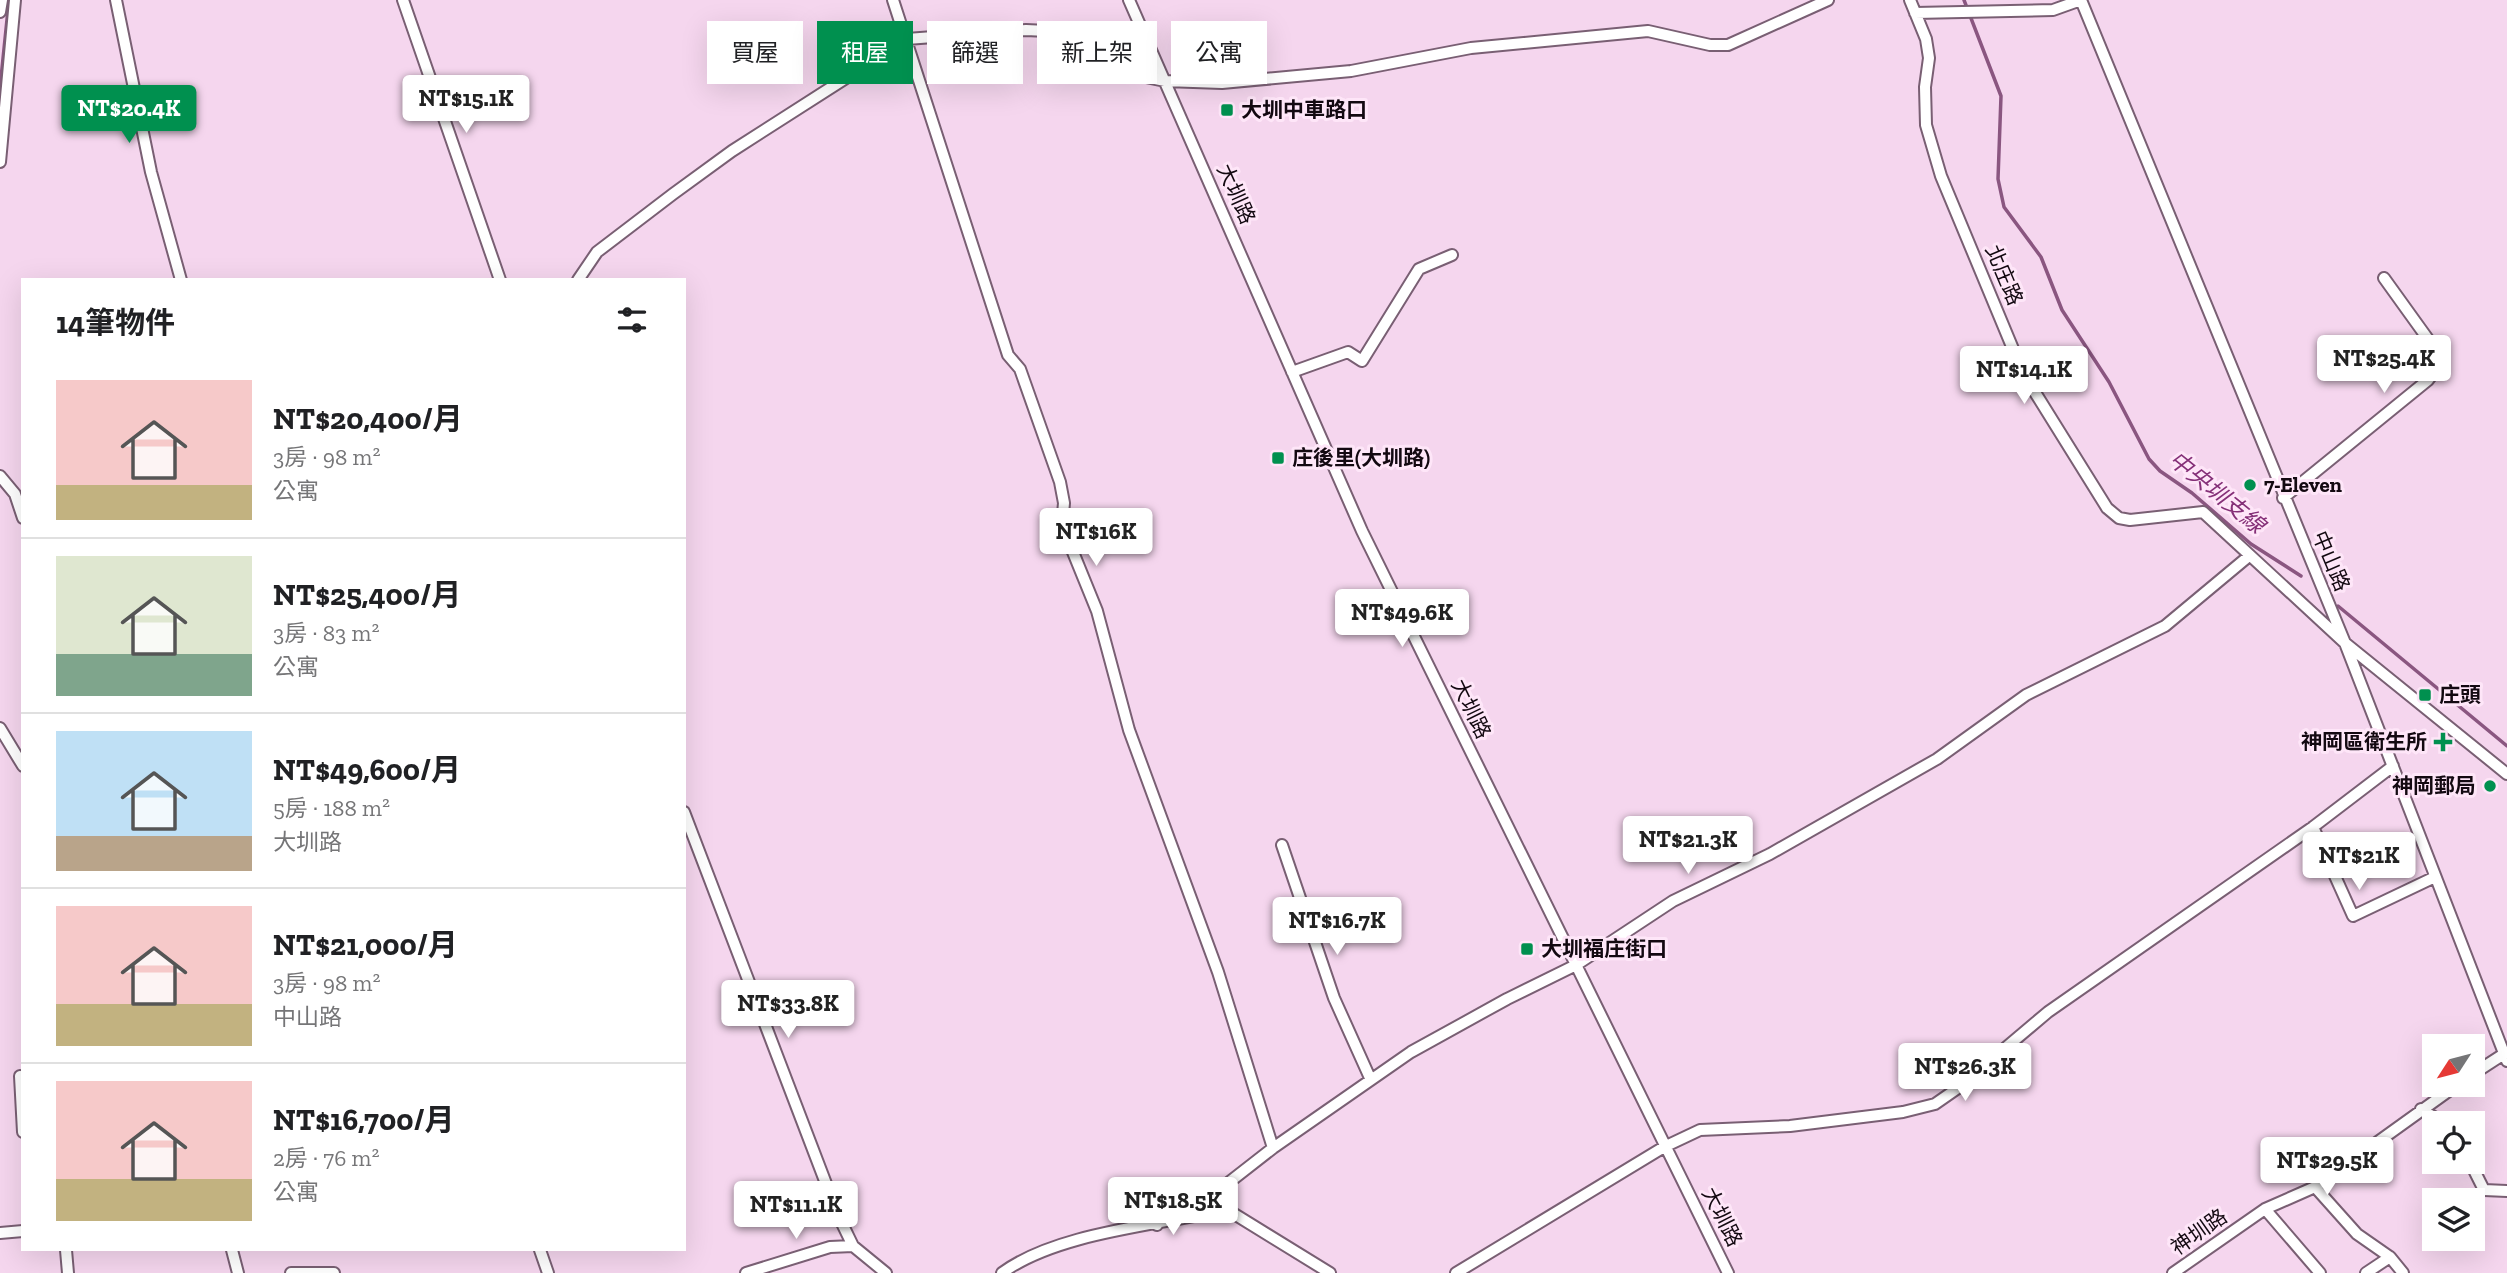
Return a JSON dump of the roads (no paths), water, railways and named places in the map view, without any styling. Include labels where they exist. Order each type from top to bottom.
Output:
[{"type":"street","points":[[0,12],[2,0]]},
{"type":"street","points":[[0,162],[15,0]]},
{"type":"street","points":[[116,0],[151,172],[180,278]]},
{"type":"street","points":[[403,0],[499,278]]},
{"type":"street","points":[[893,0],[901,21]]},
{"type":"street","name":"大圳路","points":[[1129,0],[1362,531],[1728,1273]]},
{"type":"street","points":[[913,39],[1026,30],[1068,32],[1087,39],[1128,72],[1165,81],[1222,83],[1351,71],[1471,48],[1648,31],[1710,45],[1728,45],[1828,0]]},
{"type":"street","name":"北庄路","points":[[1910,0],[1926,39],[1929,58],[1925,87],[1926,125],[1941,176],[2023,373],[2107,508],[2119,518],[2130,520],[2203,512],[2345,643],[2507,775]]},
{"type":"street","points":[[1915,13],[2053,10],[2081,0]]},
{"type":"street","name":"中山路","points":[[2081,0],[2283,498],[2345,643],[2506,1055]]},
{"type":"street","points":[[913,58],[1008,355],[1020,369],[1060,482],[1064,503],[1062,525],[1097,611],[1129,730],[1218,972],[1273,1148]]},
{"type":"street","points":[[579,278],[597,252],[673,194],[732,151],[837,84]]},
{"type":"street","points":[[1292,372],[1348,352],[1362,361],[1419,269],[1451,255]]},
{"type":"street","points":[[2283,498],[2428,380],[2443,360],[2384,278]]},
{"type":"street","points":[[0,476],[7,480],[21,512]]},
{"type":"street","points":[[1157,1225],[1166,1211],[1223,1187],[1370,1078],[1478,1015],[1576,965],[1672,901],[1770,854],[1937,759],[2025,695],[2165,626],[2249,556]]},
{"type":"street","points":[[0,728],[21,763]]},
{"type":"street","points":[[1457,1273],[1664,1147],[1700,1130],[1790,1126],[1903,1112],[1935,1104],[1958,1088],[2048,1012],[2313,827],[2392,766]]},
{"type":"street","points":[[686,817],[833,1202],[853,1246],[886,1273]]},
{"type":"street","points":[[2313,827],[2353,916],[2435,877]]},
{"type":"street","points":[[1282,845],[1334,998],[1370,1078]]},
{"type":"street","points":[[2485,1067],[2506,1055]]},
{"type":"street","points":[[20,1076],[21,1095]]},
{"type":"street","name":"神圳路","points":[[2173,1273],[2265,1209],[2315,1186],[2439,1097]]},
{"type":"street","points":[[2476,1174],[2484,1190],[2505,1191]]},
{"type":"street","points":[[2315,1186],[2357,1234],[2390,1257],[2403,1273]]},
{"type":"street","points":[[2265,1209],[2320,1273]]},
{"type":"street","points":[[1002,1273],[1026,1257],[1058,1245],[1214,1212],[1231,1212],[1330,1273]]},
{"type":"street","points":[[0,1233],[21,1231]]},
{"type":"street","points":[[746,1273],[830,1247],[853,1246]]},
{"type":"street","points":[[65,1251],[68,1273]]},
{"type":"street","points":[[232,1251],[238,1273]]},
{"type":"street","points":[[540,1251],[548,1273]]},
{"type":"street","points":[[2366,1273],[2390,1257]]},
{"type":"street","points":[[290,1273],[334,1273]]},
{"type":"waterway","points":[[0,88],[9,0]]},
{"type":"waterway","name":"中央圳支線","points":[[1964,0],[2001,96],[1998,179],[2004,207],[2041,257],[2062,310],[2109,382],[2149,459],[2160,471],[2192,493],[2251,544],[2301,576]]},
{"type":"waterway","name":"中央圳支線","points":[[2338,606],[2507,746]]},
{"type":"place","name":"大圳中車路口","points":[[1227,110]]},
{"type":"place","name":"庄後里(大圳路)","points":[[1278,458]]},
{"type":"place","name":"7-Eleven","points":[[2250,485]]},
{"type":"place","name":"庄頭","points":[[2425,695]]},
{"type":"place","name":"神岡區衛生所","points":[[2443,742]]},
{"type":"place","name":"神岡郵局","points":[[2490,786]]},
{"type":"place","name":"大圳福庄街口","points":[[1527,949]]}]
